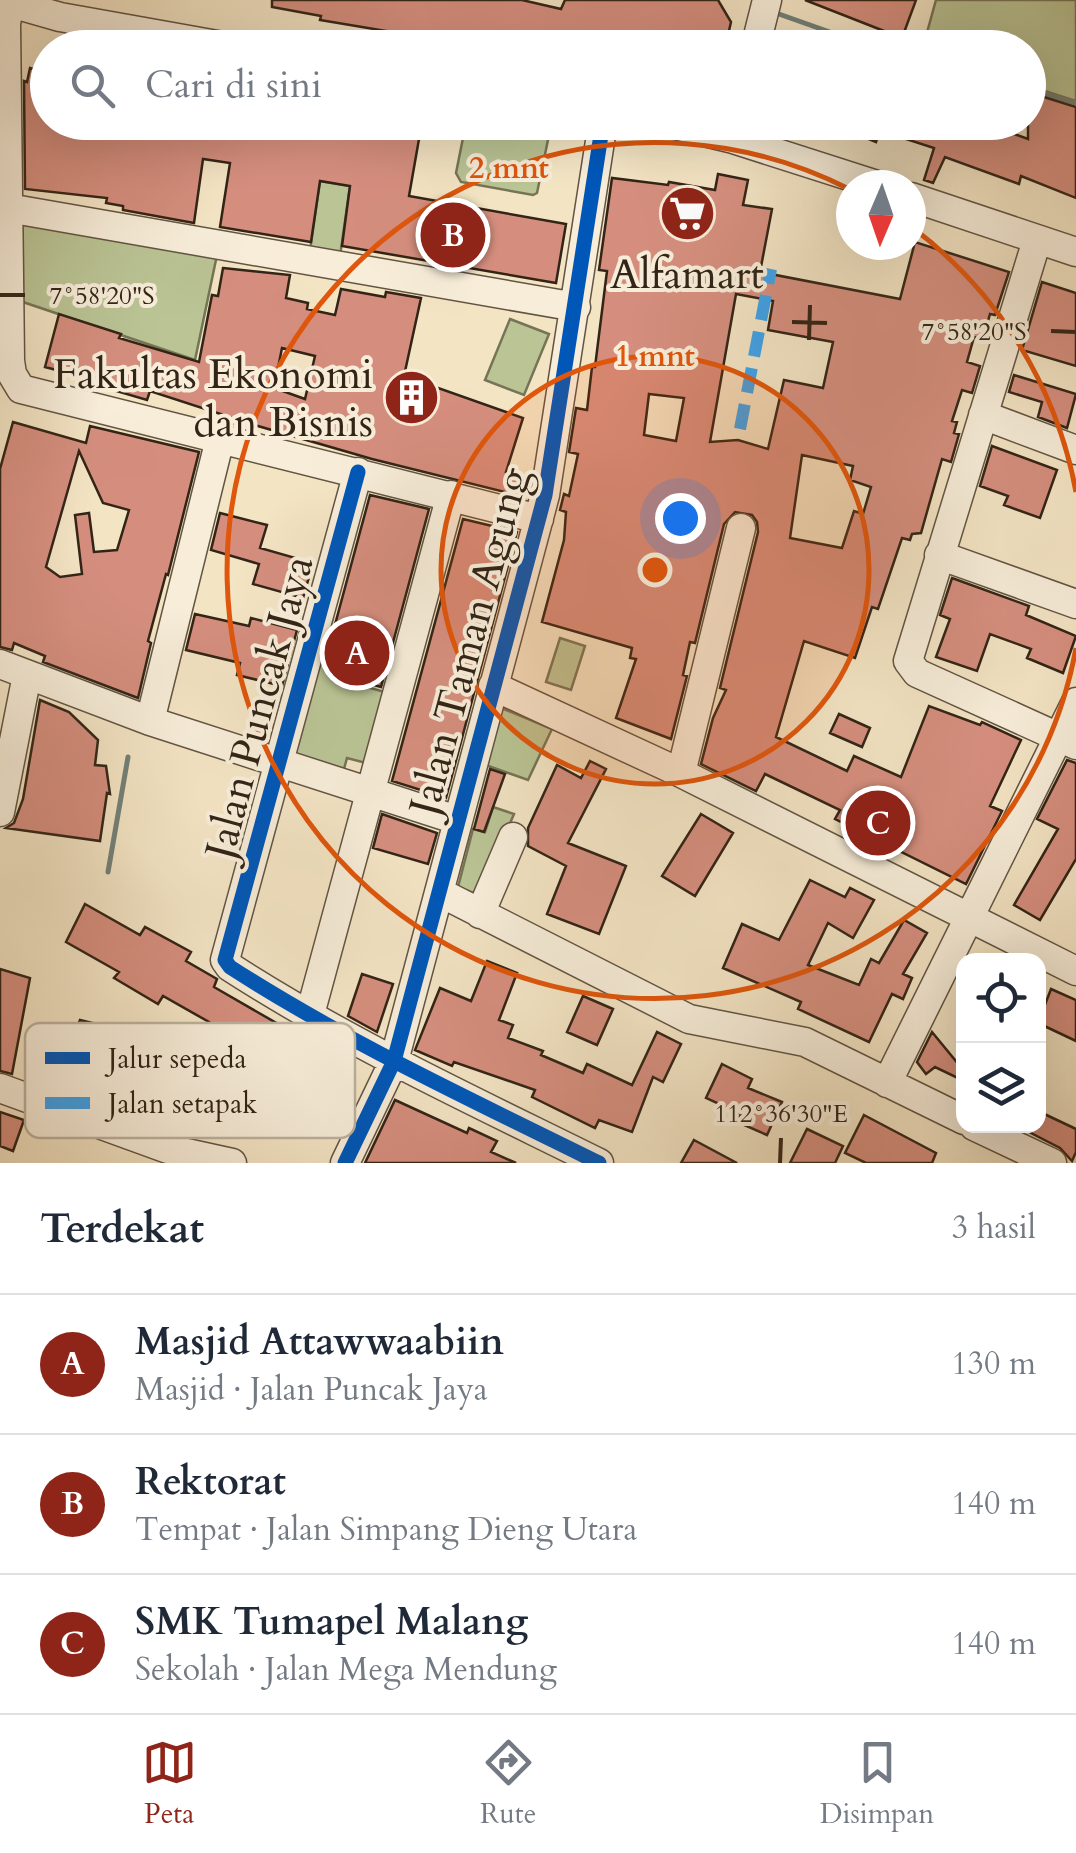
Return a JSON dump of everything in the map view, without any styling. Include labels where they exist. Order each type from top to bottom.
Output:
[{"type":"street","points":[[760,30],[768,0]]},
{"type":"street","points":[[133,30],[5,10],[10,361],[15,380],[34,394],[539,519]]},
{"type":"street","name":"Jalan Taman Agung","points":[[345,1163],[394,1062],[550,475],[600,140]]},
{"type":"street","points":[[758,140],[837,170]]},
{"type":"street","points":[[926,202],[1076,252]]},
{"type":"street","points":[[8,208],[576,307]]},
{"type":"street","points":[[1037,240],[909,655],[910,665],[917,673],[1068,741]]},
{"type":"street","points":[[983,415],[1076,450]]},
{"type":"street","points":[[150,721],[220,439]]},
{"type":"street","name":"Jalan Puncak Jaya","points":[[309,1018],[225,960],[358,472]]},
{"type":"street","points":[[319,1023],[309,1018],[450,495]]},
{"type":"street","points":[[681,774],[741,528]]},
{"type":"street","points":[[939,555],[1076,604]]},
{"type":"street","points":[[0,664],[150,721],[457,820]]},
{"type":"street","points":[[0,812],[26,674]]},
{"type":"street","points":[[494,686],[681,774],[1076,972]]},
{"type":"street","points":[[887,1084],[969,920],[1068,741],[1076,702]]},
{"type":"street","points":[[480,914],[513,838]]},
{"type":"street","points":[[439,892],[689,1019],[805,1042],[956,1116]]},
{"type":"street","points":[[355,1042],[599,1163]]},
{"type":"street","points":[[0,1088],[25,1098]]},
{"type":"street","points":[[989,1133],[1052,1163]]},
{"type":"street","points":[[123,1138],[167,1156],[232,1163]]},
{"type":"green space","points":[[936,0],[1076,0],[1076,101],[1046,91],[1046,30],[928,30]]},
{"type":"green space","points":[[463,140],[548,140],[537,193],[533,195],[461,182],[456,173]]},
{"type":"green space","points":[[320,181],[350,186],[340,256],[310,250]]},
{"type":"green space","points":[[22,223],[217,255],[195,360],[17,300]]},
{"type":"green space","points":[[510,319],[549,334],[524,395],[485,380]]},
{"type":"green space","points":[[560,638],[585,646],[571,690],[546,682]]},
{"type":"green space","points":[[316,657],[345,666],[342,680],[385,692],[366,763],[347,758],[344,769],[296,754],[292,743]]},
{"type":"green space","points":[[499,707],[552,729],[528,780],[480,763]]},
{"type":"green space","points":[[493,807],[514,814],[476,894],[458,887],[473,829],[485,832]]},
{"type":"building","points":[[272,0],[522,0],[561,9],[565,0],[718,0],[731,22],[729,30],[380,30],[272,7]]},
{"type":"building","points":[[805,0],[916,0],[905,30],[882,30]]},
{"type":"building","points":[[30,68],[30,140],[419,140],[409,196],[566,224],[556,283],[342,246],[350,186],[320,181],[311,242],[220,227],[230,163],[203,159],[194,223],[123,210],[123,206],[106,203],[107,198],[25,189],[24,81],[27,82]]},
{"type":"building","points":[[1046,98],[1076,107],[1076,198],[1021,176],[1019,184],[945,157],[933,183],[926,181],[934,148],[909,140],[1046,140]]},
{"type":"building","points":[[718,174],[748,180],[743,205],[772,209],[760,272],[900,299],[910,260],[926,260],[926,246],[1009,272],[983,339],[974,337],[967,362],[980,366],[972,393],[962,390],[952,421],[957,422],[954,433],[959,434],[951,462],[942,459],[921,533],[912,534],[910,540],[902,538],[878,609],[872,607],[855,658],[804,641],[776,737],[847,771],[854,756],[901,777],[929,706],[980,725],[982,722],[1021,740],[990,806],[1002,811],[966,884],[835,819],[840,810],[765,774],[756,791],[701,764],[713,718],[726,690],[720,688],[758,532],[752,515],[735,512],[724,524],[695,643],[690,642],[683,675],[687,676],[671,739],[616,718],[636,659],[630,658],[632,648],[542,622],[564,540],[566,512],[560,510],[564,494],[569,496],[578,454],[569,452],[576,408],[587,410],[595,367],[607,271],[599,270],[612,178],[668,185],[669,182],[715,190]],"holes":[[[736,294],[773,301],[768,330],[833,342],[823,388],[784,380],[768,449],[738,440],[710,442]],[[649,394],[684,398],[676,441],[644,435]],[[802,455],[853,466],[850,480],[871,487],[863,514],[854,511],[842,548],[790,538]]]},
{"type":"building","points":[[223,268],[290,275],[286,298],[308,303],[307,309],[335,315],[341,289],[385,297],[386,292],[421,298],[404,376],[523,418],[506,472],[526,478],[521,496],[244,422],[242,427],[228,422],[230,417],[150,391],[147,400],[106,388],[108,381],[65,368],[64,372],[45,367],[59,314],[121,334],[119,338],[199,362],[212,295],[218,296]],"holes":[[[282,348],[315,356],[305,399],[274,388]]]},
{"type":"building","points":[[1042,282],[1076,293],[1076,366],[1022,350]]},
{"type":"building","points":[[1014,375],[1076,394],[1067,428],[1038,417],[1042,402],[1009,392]]},
{"type":"building","points":[[13,422],[86,443],[90,426],[199,452],[148,641],[151,643],[138,698],[43,662],[45,656],[14,643],[12,650],[0,647],[0,469]],"holes":[[[79,451],[103,503],[129,510],[117,550],[94,552],[89,513],[75,515],[82,574],[60,577],[46,567]]]},
{"type":"building","points":[[992,446],[1057,470],[1040,518],[1004,505],[1008,496],[980,486]]},
{"type":"building","points":[[370,495],[429,509],[381,687],[345,677],[349,664],[326,658]]},
{"type":"building","points":[[220,513],[267,525],[260,548],[313,563],[303,598],[253,584],[259,564],[211,550]]},
{"type":"building","points":[[463,519],[517,532],[446,798],[392,781]]},
{"type":"building","points":[[952,578],[1029,606],[1026,615],[1076,636],[1063,673],[1027,658],[1031,649],[990,634],[977,671],[936,657],[950,619],[940,615]]},
{"type":"building","points":[[195,614],[249,626],[251,618],[297,630],[282,686],[237,675],[240,663],[186,650]]},
{"type":"building","points":[[40,700],[69,712],[98,740],[95,765],[106,766],[110,794],[107,793],[100,841],[6,828],[14,823],[23,799]]},
{"type":"building","points":[[839,714],[870,728],[862,747],[830,733]]},
{"type":"building","points":[[1067,760],[1076,763],[1076,859],[1040,920],[1014,905],[1058,829],[1037,819]]},
{"type":"building","points":[[590,761],[606,769],[568,843],[626,866],[599,934],[547,914],[566,866],[528,846],[528,828],[557,765],[581,778]]},
{"type":"building","points":[[490,769],[505,774],[484,832],[474,829]]},
{"type":"building","points":[[382,814],[437,833],[428,864],[373,848]]},
{"type":"building","points":[[701,814],[733,833],[695,896],[662,876]]},
{"type":"building","points":[[810,880],[845,897],[850,888],[874,900],[853,938],[828,923],[808,965],[859,985],[871,959],[879,963],[904,920],[927,933],[903,974],[912,978],[903,999],[892,994],[869,1042],[798,1009],[801,1002],[723,968],[742,924],[779,940]]},
{"type":"building","points":[[85,904],[140,935],[145,927],[191,952],[186,961],[217,979],[214,987],[276,1023],[208,1023],[163,996],[158,1004],[114,978],[119,972],[66,942]]},
{"type":"building","points":[[487,961],[517,973],[499,1020],[513,1025],[508,1038],[543,1051],[541,1055],[583,1073],[587,1064],[632,1085],[657,1032],[681,1044],[663,1082],[653,1077],[632,1132],[599,1120],[595,1128],[532,1097],[535,1090],[454,1062],[452,1066],[415,1050],[440,988],[471,1001]]},
{"type":"building","points":[[0,969],[30,978],[12,1074],[0,1071]]},
{"type":"building","points":[[362,974],[393,984],[377,1032],[348,1016]]},
{"type":"building","points":[[1051,989],[1076,1000],[1076,1041],[1046,1027],[1046,1002]]},
{"type":"building","points":[[583,996],[613,1009],[597,1045],[567,1032]]},
{"type":"building","points":[[932,1032],[956,1061],[956,1077],[935,1067],[926,1074],[917,1062]]},
{"type":"building","points":[[722,1064],[752,1079],[748,1088],[782,1102],[767,1135],[737,1122],[741,1114],[706,1098]]},
{"type":"building","points":[[395,1100],[467,1133],[469,1128],[497,1141],[491,1152],[516,1163],[365,1163]]},
{"type":"building","points":[[0,1112],[24,1120],[13,1151],[0,1146]]},
{"type":"building","points":[[864,1115],[936,1153],[932,1163],[866,1163],[845,1153]]},
{"type":"building","points":[[1046,1115],[1076,1129],[1072,1161],[1060,1148],[1031,1133],[1046,1133]]},
{"type":"building","points":[[807,1129],[843,1146],[835,1163],[790,1163]]},
{"type":"building","points":[[694,1140],[737,1163],[681,1163]]},
{"type":"waterway","points":[[776,13],[824,30]]},
{"type":"waterway","points":[[1046,94],[1076,103]]},
{"type":"waterway","points":[[108,872],[128,757]]},
{"type":"marked path","points":[[740,429],[771,269]]},
{"type":"cycle path","points":[[345,1163],[394,1061],[545,495],[600,140]]},
{"type":"cycle path","points":[[325,1023],[230,967],[225,960],[358,472]]},
{"type":"cycle path","points":[[355,1040],[599,1163]]},
{"type":"place","name":"Alfamart","points":[[687,213]]},
{"type":"place","name":"Rektorat","points":[[453,235]]},
{"type":"place","name":"Fakultas Ekonomi dan Bisnis","points":[[412,397]]},
{"type":"place","name":"Masjid Attawwaabiin","points":[[357,653]]},
{"type":"place","name":"SMK Tumapel Malang","points":[[878,823]]}]
